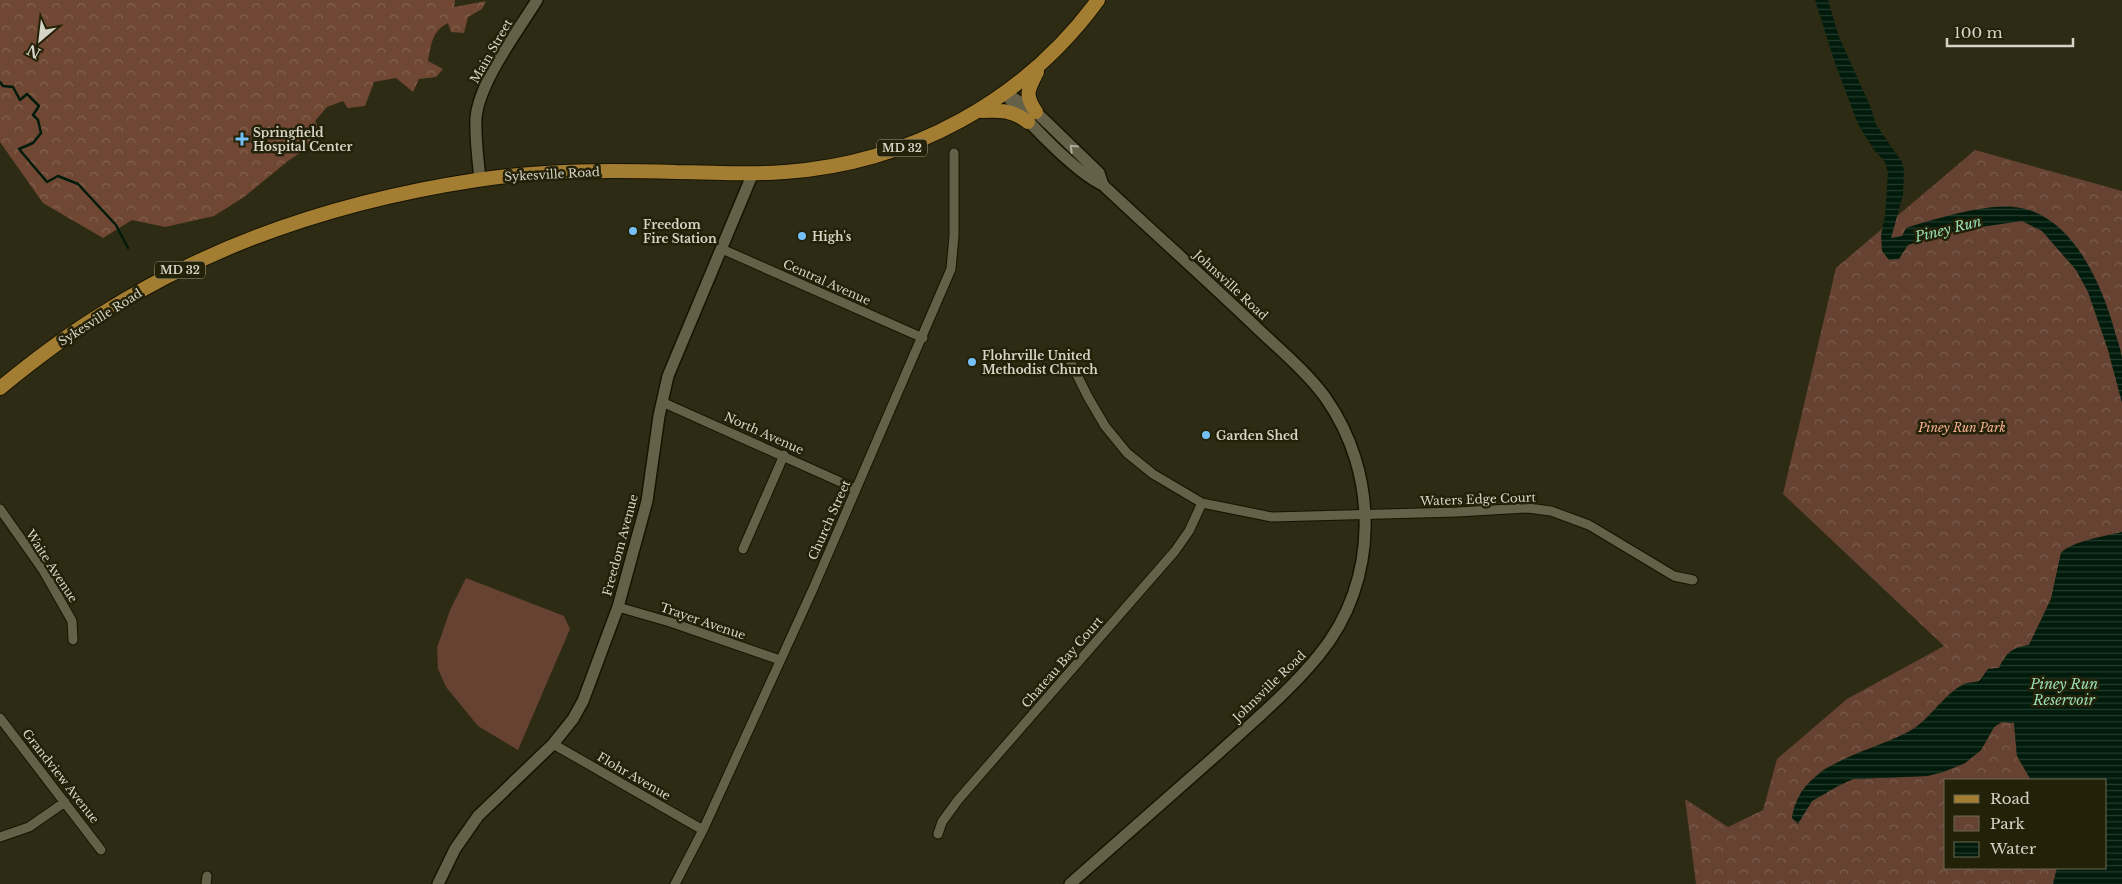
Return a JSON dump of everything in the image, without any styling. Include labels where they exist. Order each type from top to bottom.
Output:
[{"type":"main road","name":"Sykesville Road","points":[[0,388],[50,349],[118,303],[169,275],[236,244],[289,224],[343,208],[423,189],[480,179],[620,170],[786,172],[849,164],[882,155],[923,140],[978,112],[1006,93],[1041,64],[1071,35],[1098,0]]},
{"type":"main road","points":[[978,112],[1000,110],[1032,117],[1027,93],[1041,64]]},
{"type":"street","name":"Main Street","points":[[480,179],[476,117],[481,96],[537,0]]},
{"type":"street","name":"Johnsville Road","points":[[1006,93],[1032,117],[1085,174],[1104,185],[1245,317],[1323,394],[1336,414],[1350,443],[1364,491],[1367,515],[1365,548],[1357,582],[1347,611],[1321,653],[1235,738],[1070,884]]},
{"type":"street","name":"Church Street","points":[[675,884],[703,830],[780,660],[923,338],[953,260],[954,153]]},
{"type":"street","name":"Freedom Avenue","points":[[438,884],[455,849],[478,816],[553,744],[573,719],[583,701],[618,607],[647,501],[662,402],[668,376],[753,173]]},
{"type":"street","name":"Central Avenue","points":[[722,249],[923,338]]},
{"type":"street","name":"Waters Edge Court","points":[[1070,360],[1105,426],[1127,453],[1153,474],[1202,503],[1272,518],[1528,508],[1551,511],[1589,524],[1674,576],[1693,580]]},
{"type":"street","name":"North Avenue","points":[[662,402],[784,455],[856,489]]},
{"type":"street","points":[[743,549],[784,455]]},
{"type":"street","name":"Chateau Bay Court","points":[[938,834],[944,818],[958,800],[1176,551],[1189,531],[1202,503]]},
{"type":"street","name":"Waite Avenue","points":[[0,509],[43,570],[72,621],[73,640]]},
{"type":"street","name":"Trayer Avenue","points":[[618,607],[670,622],[780,660]]},
{"type":"street","name":"Grandview Avenue","points":[[0,718],[102,850]]},
{"type":"street","name":"Flohr Avenue","points":[[553,744],[703,830]]},
{"type":"street","points":[[0,837],[29,827],[65,802]]},
{"type":"green space","points":[[0,0],[455,0],[454,7],[486,1],[482,9],[468,17],[464,33],[451,32],[448,23],[435,34],[428,61],[443,69],[436,77],[419,79],[413,92],[396,78],[374,82],[365,106],[348,108],[343,101],[327,107],[315,121],[324,136],[288,161],[244,197],[214,216],[165,227],[132,220],[103,238],[43,203],[0,142]]},
{"type":"green space","name":"Piney Run Park","points":[[1975,150],[2122,191],[2122,532],[2081,542],[2061,553],[2051,599],[2029,645],[2011,652],[2004,658],[1999,668],[1988,669],[1979,681],[1964,684],[1942,702],[1922,724],[1905,734],[1824,769],[1801,792],[1792,817],[1798,823],[1812,801],[1853,779],[1927,776],[1965,763],[1981,750],[1994,727],[2001,722],[2014,723],[2017,756],[2030,779],[1944,779],[1944,869],[2057,869],[2053,884],[1696,884],[1685,799],[1728,827],[1763,810],[1777,759],[1847,699],[1944,646],[1783,494],[1836,268]]},
{"type":"green space","points":[[466,578],[564,616],[570,629],[518,750],[478,726],[446,687],[438,669],[437,648],[450,610]]},
{"type":"water","name":"Piney Run","points":[[1815,0],[1828,0],[1839,37],[1871,108],[1876,125],[1902,162],[1904,171],[1903,195],[1891,238],[1902,236],[1906,228],[1931,220],[1989,208],[2014,207],[2034,212],[2052,222],[2068,236],[2081,253],[2102,293],[2122,358],[2122,403],[2108,350],[2088,292],[2076,270],[2042,231],[2022,221],[1936,236],[1908,245],[1899,259],[1889,260],[1882,251],[1881,235],[1885,216],[1888,173],[1885,162],[1874,150],[1858,124],[1835,63]]},
{"type":"water","name":"Piney Run Reservoir","points":[[2122,532],[2122,884],[2053,884],[2057,869],[2107,869],[2107,779],[2030,779],[2017,756],[2014,723],[2002,722],[1994,727],[1981,750],[1965,763],[1927,776],[1853,779],[1812,801],[1798,824],[1792,818],[1798,799],[1807,784],[1821,772],[1854,755],[1906,733],[1922,722],[1956,689],[1966,683],[1979,681],[1988,669],[1999,668],[2010,652],[2029,645],[2051,599],[2061,553],[2073,545]]},
{"type":"waterway","points":[[0,82],[3,86],[13,87],[20,100],[27,94],[39,106],[33,115],[38,120],[41,133],[33,143],[19,149],[47,182],[58,176],[78,184],[116,225],[128,248]]},
{"type":"place","name":"Springfield Hospital Center","points":[[242,139]]},
{"type":"place","name":"Freedom Fire Station","points":[[633,231]]},
{"type":"place","name":"High's","points":[[802,236]]},
{"type":"place","name":"Flohrville United Methodist Church","points":[[972,362]]},
{"type":"place","name":"Garden Shed","points":[[1206,435]]}]
